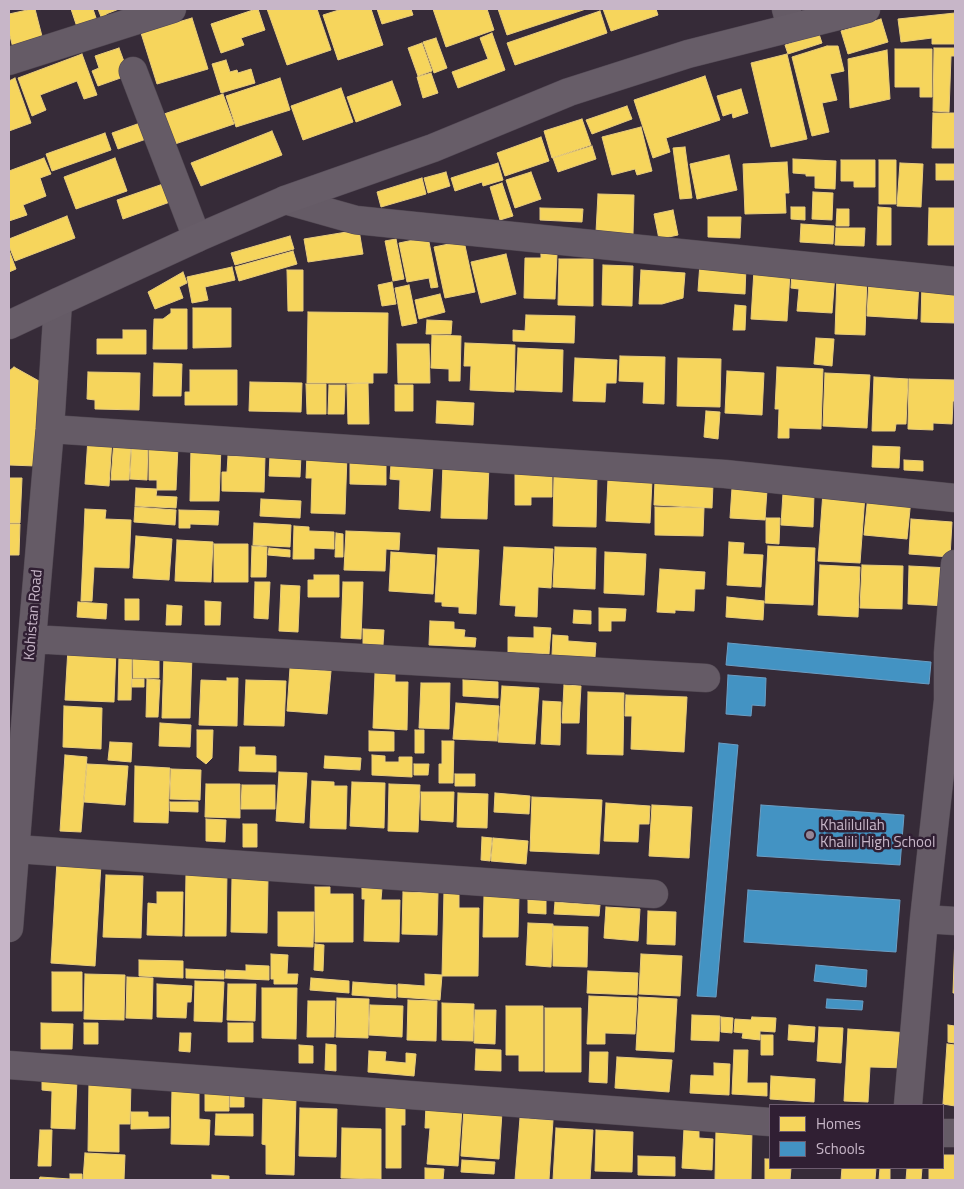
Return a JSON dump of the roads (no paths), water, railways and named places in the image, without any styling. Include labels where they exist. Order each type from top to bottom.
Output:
[{"type":"main road","points":[[9,326],[197,238],[285,200],[432,148],[569,92],[688,54],[789,18],[866,9]]},
{"type":"street","points":[[9,61],[139,14],[172,9]]},
{"type":"street","points":[[133,71],[197,238]]},
{"type":"street","points":[[285,200],[356,220],[955,281]]},
{"type":"street","name":"Kohistan Road","points":[[9,928],[16,849],[17,736],[32,639],[50,429],[58,302]]},
{"type":"street","points":[[50,429],[724,474],[955,498]]},
{"type":"street","points":[[908,1104],[924,919],[952,700],[948,653],[955,564]]},
{"type":"street","points":[[32,639],[706,678]]},
{"type":"street","points":[[16,849],[654,894]]},
{"type":"street","points":[[924,919],[955,921]]},
{"type":"street","points":[[9,1065],[769,1122]]},
{"type":"place","name":"Khalilullah Khalili High School","points":[[810,835]]}]
